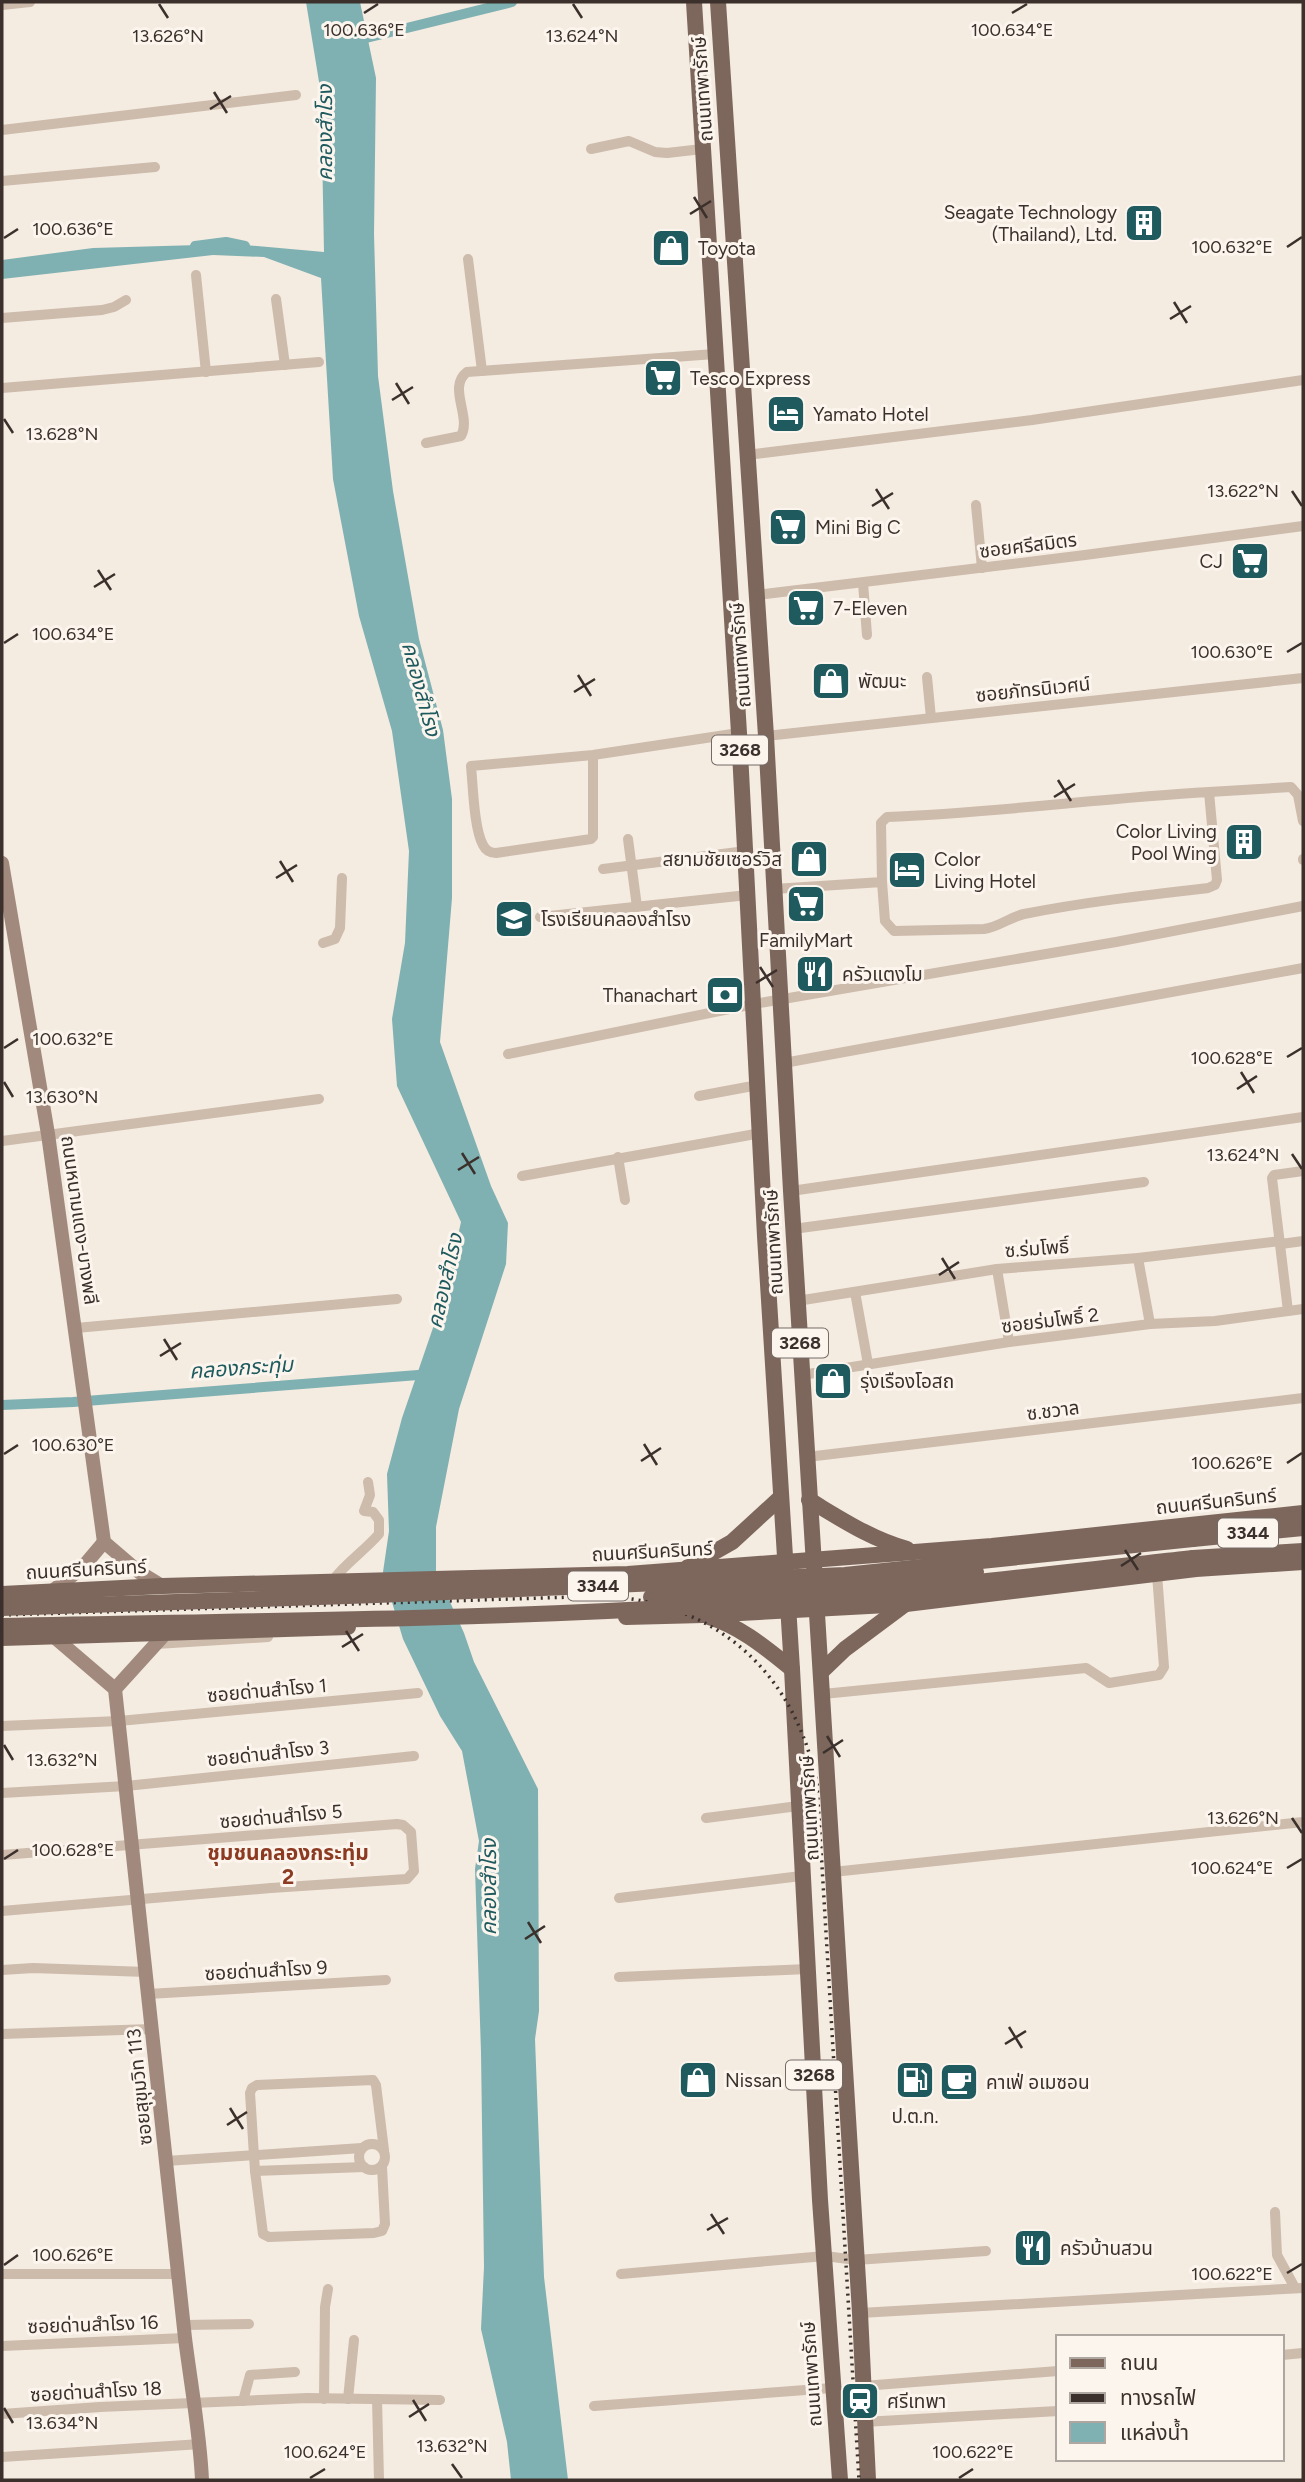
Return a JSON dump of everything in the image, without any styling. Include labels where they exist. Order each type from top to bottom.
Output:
[{"type":"main road","name":"ถนนเทพารักษ์","points":[[694,2],[746,851],[785,1589],[792,1670],[832,2388],[840,2480]]},
{"type":"main road","name":"ถนนเทพารักษ์","points":[[718,2],[766,736],[797,1301],[860,2314],[867,2480]]},
{"type":"main road","points":[[713,318],[737,314]]},
{"type":"main road","name":"ถนนหนามแดง-บางพลี","points":[[2,863],[3,883],[48,1134],[104,1542]]},
{"type":"main road","points":[[679,1571],[732,1542],[780,1499]]},
{"type":"main road","points":[[810,1500],[856,1529],[890,1545],[917,1552]]},
{"type":"main road","name":"ถนนศรีนครินทร์","points":[[2,1594],[155,1582],[220,1586],[679,1571],[992,1546],[1303,1513]]},
{"type":"main road","name":"ถนนศรีนครินทร์","points":[[2,1608],[845,1575],[1303,1528]]},
{"type":"main road","points":[[51,1592],[82,1568],[104,1542],[155,1582]]},
{"type":"main road","points":[[992,1546],[981,1554],[976,1572],[978,1580],[985,1588],[999,1592]]},
{"type":"main road","name":"3344","points":[[2,1626],[325,1620],[684,1607],[844,1596],[1193,1558],[1303,1551]]},
{"type":"main road","name":"3344","points":[[2,1638],[53,1636],[160,1639],[228,1631],[817,1610],[906,1604],[1157,1574],[1303,1562]]},
{"type":"main road","points":[[651,1597],[815,1587],[976,1572]]},
{"type":"main road","points":[[628,1574],[644,1580],[651,1597],[647,1610],[629,1617]]},
{"type":"main road","points":[[821,1672],[845,1649],[906,1604]]},
{"type":"main road","points":[[704,1615],[731,1626],[792,1670]]},
{"type":"main road","points":[[53,1636],[115,1689],[160,1639]]},
{"type":"main road","name":"ซอยสุขุมวิท 113","points":[[115,1689],[192,2403],[201,2444],[202,2480]]},
{"type":"street","points":[[2,5],[30,2]]},
{"type":"street","points":[[2,130],[296,95]]},
{"type":"street","points":[[591,149],[629,141],[655,152],[702,149]]},
{"type":"street","points":[[2,181],[155,167]]},
{"type":"street","points":[[468,259],[482,371]]},
{"type":"street","points":[[196,275],[206,372]]},
{"type":"street","points":[[276,299],[285,365]]},
{"type":"street","points":[[2,318],[102,310],[126,300]]},
{"type":"street","points":[[425,443],[461,436],[465,430],[459,385],[461,377],[467,372],[715,354]]},
{"type":"street","points":[[2,388],[319,362]]},
{"type":"street","points":[[747,455],[1042,418],[1303,380]]},
{"type":"street","points":[[976,505],[982,568]]},
{"type":"street","name":"ซอยศรีสมิตร","points":[[757,595],[1303,526]]},
{"type":"street","points":[[863,583],[867,635]]},
{"type":"street","points":[[928,677],[931,718]]},
{"type":"street","name":"ซอยภัทรนิเวศน์","points":[[766,736],[1303,678]]},
{"type":"street","points":[[593,755],[591,839],[496,853],[490,853],[483,846],[479,835],[471,766],[593,755],[739,733]]},
{"type":"street","points":[[1209,792],[1217,880],[1215,885],[1208,888],[1117,899],[1022,915],[996,927],[984,929],[894,931],[885,921],[881,823],[887,817],[969,814],[1110,798],[1291,787],[1298,795],[1303,821]]},
{"type":"street","points":[[628,839],[637,907]]},
{"type":"street","points":[[603,869],[746,851]]},
{"type":"street","points":[[323,943],[335,939],[340,928],[342,878]]},
{"type":"street","points":[[774,889],[883,882]]},
{"type":"street","points":[[540,917],[748,895]]},
{"type":"street","points":[[508,1054],[754,1004],[1116,942],[1303,906]]},
{"type":"street","points":[[784,1063],[1303,968]]},
{"type":"street","points":[[699,1096],[758,1085]]},
{"type":"street","points":[[2,1141],[319,1099]]},
{"type":"street","points":[[791,1191],[1303,1117]]},
{"type":"street","points":[[523,1176],[761,1133]]},
{"type":"street","points":[[618,1157],[625,1200]]},
{"type":"street","points":[[1288,1311],[1272,1178],[1274,1175],[1303,1171]]},
{"type":"street","points":[[793,1229],[1144,1182]]},
{"type":"street","name":"ซ.ร่มโพธิ์","points":[[797,1301],[997,1269],[1303,1241]]},
{"type":"street","points":[[1138,1258],[1150,1324]]},
{"type":"street","points":[[997,1269],[1009,1342]]},
{"type":"street","points":[[855,1292],[868,1364]]},
{"type":"street","points":[[76,1328],[397,1299]]},
{"type":"street","name":"ซอยร่มโพธิ์ 2","points":[[802,1376],[1009,1342],[1150,1324],[1215,1321],[1303,1309]]},
{"type":"street","name":"ซ.ชวาล","points":[[807,1457],[1303,1398]]},
{"type":"street","points":[[155,1582],[337,1580],[344,1566],[379,1534],[379,1520],[373,1512],[364,1511],[370,1495],[368,1482]]},
{"type":"street","points":[[823,1694],[1086,1668],[1109,1683],[1159,1675],[1164,1667],[1157,1574]]},
{"type":"street","points":[[160,1639],[347,1632]]},
{"type":"street","name":"ซอยด่านสำโรง 1","points":[[2,1726],[119,1721],[418,1693]]},
{"type":"street","name":"ซอยด่านสำโรง 3","points":[[2,1793],[126,1786],[414,1756]]},
{"type":"street","points":[[706,1818],[798,1806]]},
{"type":"street","points":[[833,1872],[1303,1822]]},
{"type":"street","name":"ซอยด่านสำโรง 5","points":[[132,1846],[397,1824],[403,1825],[411,1832],[414,1871],[407,1879],[271,1888],[138,1901]]},
{"type":"street","points":[[2,1855],[132,1846]]},
{"type":"street","points":[[618,1898],[802,1876]]},
{"type":"street","points":[[2,1911],[138,1901]]},
{"type":"street","points":[[2,1970],[33,1968],[146,1972]]},
{"type":"street","points":[[619,1977],[808,1969]]},
{"type":"street","name":"ซอยด่านสำโรง 9","points":[[148,1994],[386,1980]]},
{"type":"street","points":[[2,2034],[152,2029]]},
{"type":"street","points":[[373,2080],[376,2085],[386,2159],[382,2167],[385,2224],[382,2231],[269,2237],[263,2234],[254,2154],[250,2093],[252,2088],[257,2085],[373,2080]]},
{"type":"street","points":[[166,2161],[362,2148],[372,2144],[384,2150]]},
{"type":"street","points":[[362,2148],[359,2158],[364,2167]]},
{"type":"street","points":[[255,2171],[364,2167],[374,2171],[382,2167]]},
{"type":"street","points":[[1275,2212],[1277,2255],[1299,2288]]},
{"type":"street","points":[[621,2274],[825,2256],[856,2260],[986,2251]]},
{"type":"street","points":[[2,2274],[178,2274]]},
{"type":"street","points":[[860,2314],[1299,2288]]},
{"type":"street","points":[[324,2399],[325,2307],[328,2289]]},
{"type":"street","name":"ซอยด่านสำโรง 16","points":[[2,2346],[249,2324]]},
{"type":"street","points":[[348,2399],[354,2340]]},
{"type":"street","points":[[1284,2355],[1303,2353]]},
{"type":"street","points":[[863,2386],[1056,2371]]},
{"type":"street","points":[[243,2401],[250,2375],[295,2372]]},
{"type":"street","points":[[594,2406],[832,2388]]},
{"type":"street","points":[[377,2399],[379,2480]]},
{"type":"street","name":"ซอยด่านสำโรง 18","points":[[2,2414],[243,2401],[440,2400]]},
{"type":"street","points":[[864,2422],[1056,2411]]},
{"type":"street","points":[[2,2458],[201,2444]]},
{"type":"water","name":"คลองสำโรง","points":[[306,2],[360,2],[376,78],[374,234],[378,376],[393,491],[419,639],[443,730],[452,799],[452,898],[440,1042],[491,1186],[508,1223],[506,1264],[459,1409],[436,1527],[436,1571],[474,1662],[538,1789],[539,2011],[535,2039],[544,2277],[568,2480],[511,2480],[507,2442],[481,2329],[484,2267],[475,1869],[479,1841],[462,1751],[440,1716],[403,1639],[383,1572],[389,1531],[387,1474],[402,1418],[446,1290],[461,1222],[397,1086],[392,1019],[405,943],[409,851],[392,731],[359,616],[333,479],[321,278],[264,257],[213,255],[2,279],[2,260],[93,248],[234,244],[324,252],[321,94]]},
{"type":"waterway","points":[[354,41],[512,2]]},
{"type":"waterway","points":[[195,246],[226,242],[245,246]]},
{"type":"waterway","name":"คลองกระทุ่ม","points":[[2,1405],[73,1402],[431,1374]]},
{"type":"railway","points":[[2,1615],[606,1596],[647,1602],[683,1613],[716,1630],[745,1651],[770,1678],[790,1708],[806,1744],[817,1783],[859,2480]]},
{"type":"place","name":"Seagate Technology (Thailand), Ltd.","points":[[1144,223]]},
{"type":"place","name":"Toyota","points":[[671,248]]},
{"type":"place","name":"Tesco Express","points":[[663,378]]},
{"type":"place","name":"Yamato Hotel","points":[[786,414]]},
{"type":"place","name":"Mini Big C","points":[[788,527]]},
{"type":"place","name":"CJ","points":[[1250,561]]},
{"type":"place","name":"7-Eleven","points":[[806,608]]},
{"type":"place","name":"พัฒนะ","points":[[831,681]]},
{"type":"place","name":"Color Living Pool Wing","points":[[1244,842]]},
{"type":"place","name":"สยามชัยเซอร์วิส","points":[[809,859]]},
{"type":"place","name":"Color Living Hotel","points":[[907,870]]},
{"type":"place","name":"FamilyMart","points":[[806,904]]},
{"type":"place","name":"โรงเรียนคลองสำโรง","points":[[514,919]]},
{"type":"place","name":"ครัวแตงโม","points":[[815,974]]},
{"type":"place","name":"Thanachart","points":[[725,995]]},
{"type":"place","name":"รุ่งเรืองโอสถ","points":[[833,1381]]},
{"type":"place","name":"Nissan","points":[[698,2080]]},
{"type":"place","name":"ป.ต.ท.","points":[[915,2080]]},
{"type":"place","name":"คาเฟ่ อเมซอน","points":[[959,2082]]},
{"type":"place","name":"ครัวบ้านสวน","points":[[1033,2248]]},
{"type":"place","name":"ศรีเทพา","points":[[860,2401]]},
{"type":"district","name":"ชุมชนคลองกระทุ่ม 2","points":[[288,1865]]}]
